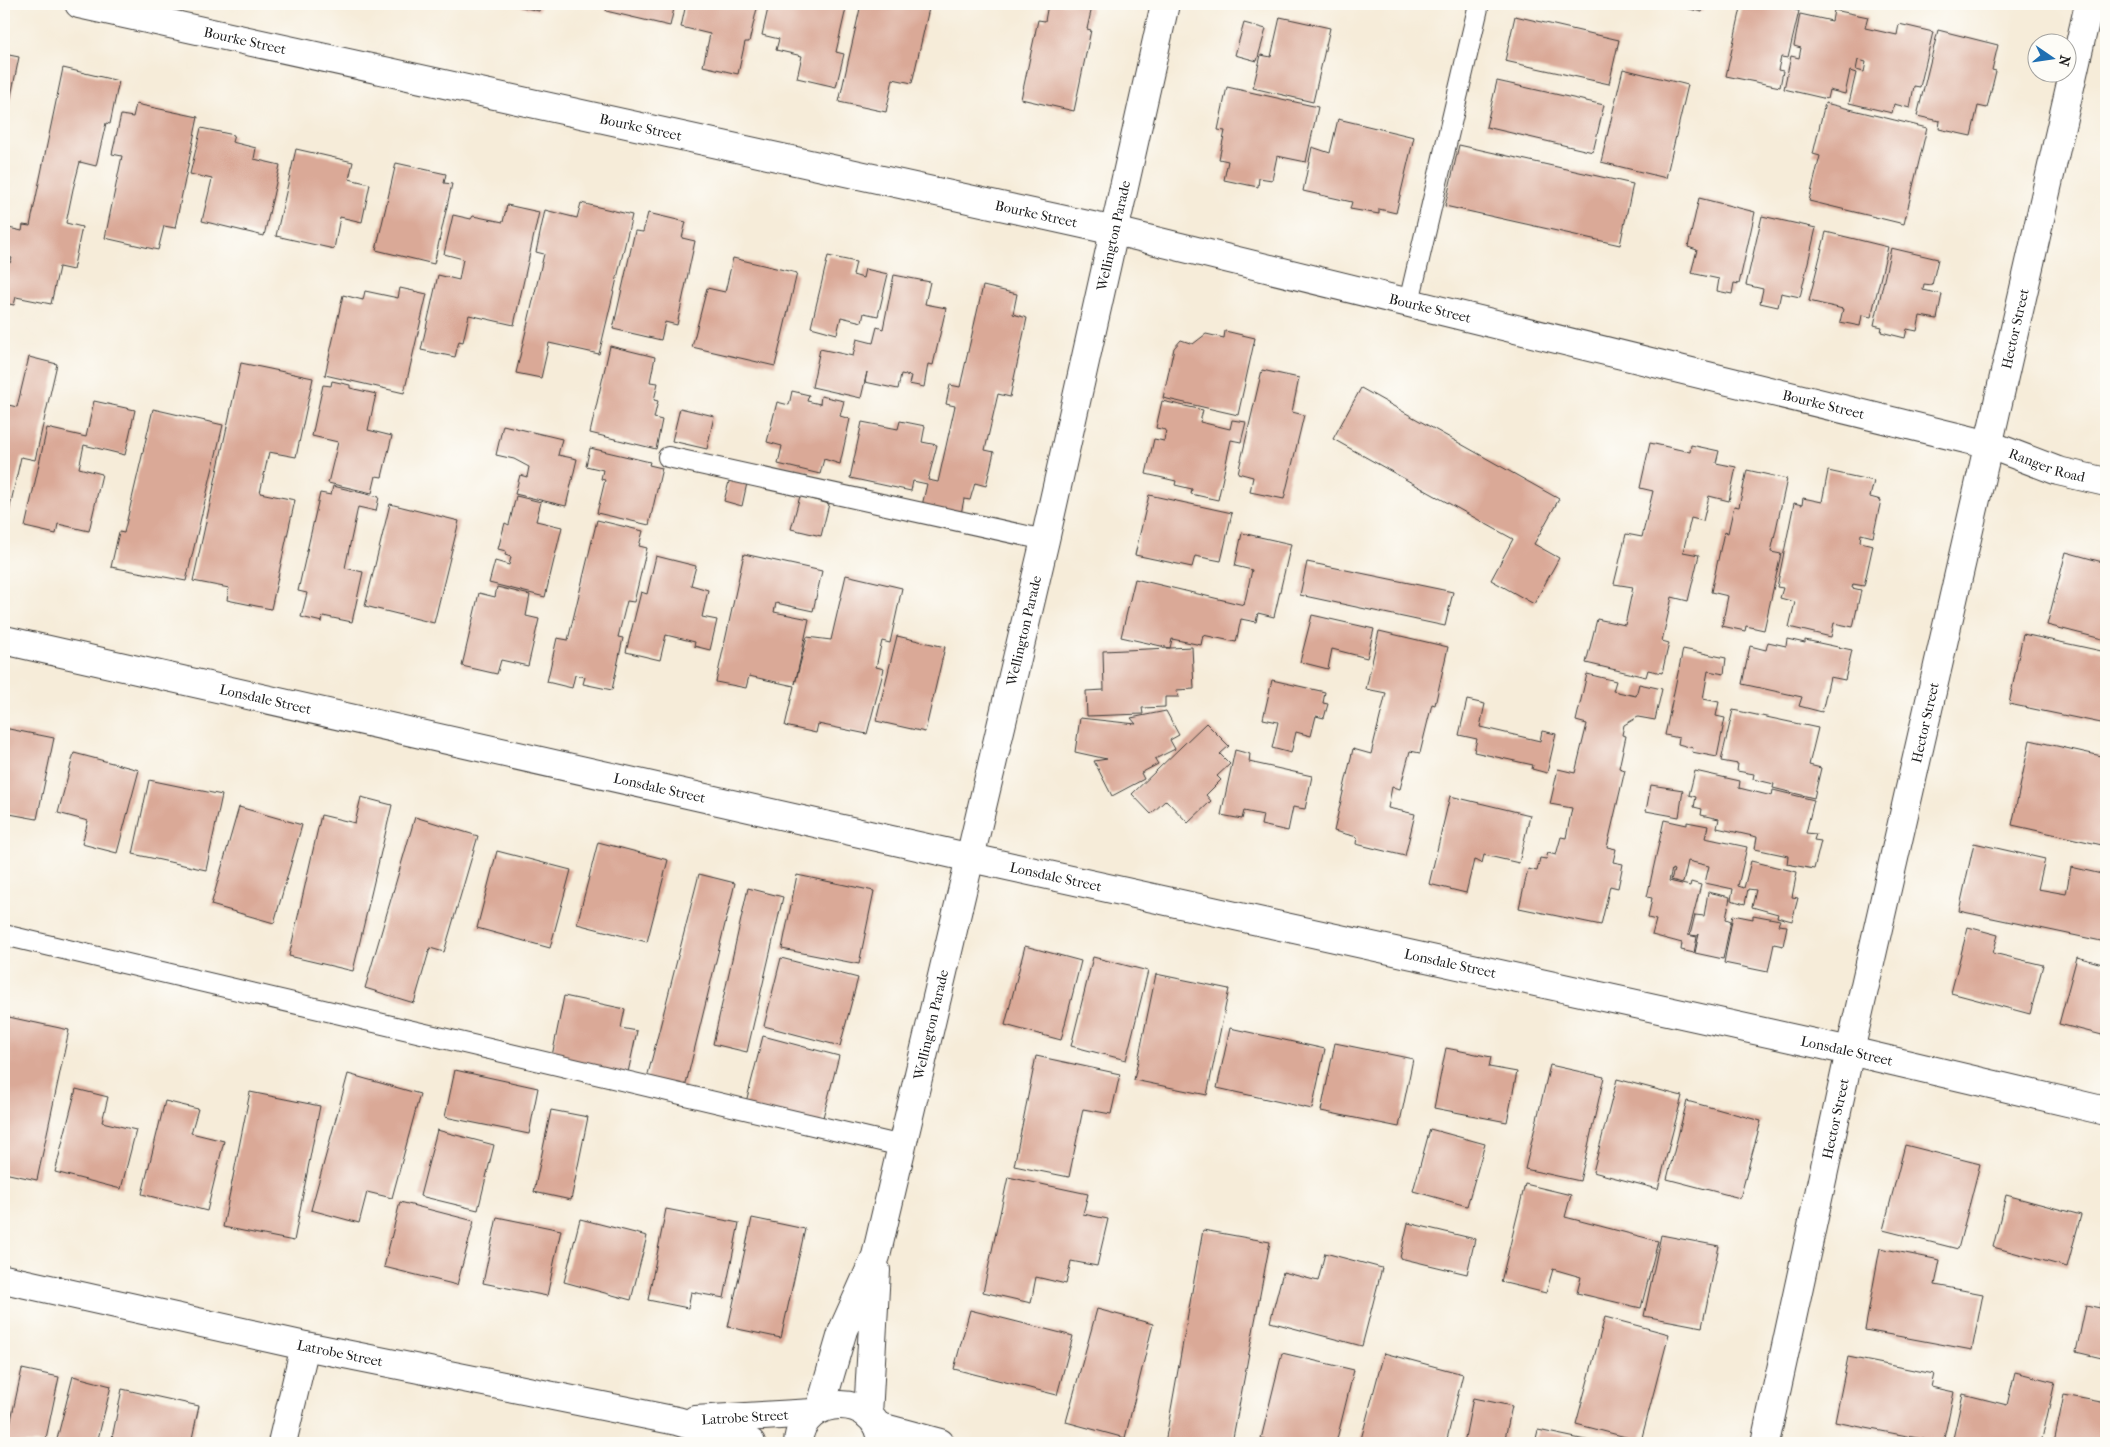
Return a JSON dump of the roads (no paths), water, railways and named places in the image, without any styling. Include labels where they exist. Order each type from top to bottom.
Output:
[{"type":"street","name":"Bourke Street","points":[[79,4],[1115,231],[1990,445]]},
{"type":"street","name":"Wellington Parade","points":[[798,1443],[803,1424],[817,1411],[843,1330],[876,1256],[1045,540],[1165,4]]},
{"type":"street","name":"Hector Street","points":[[1765,1443],[1850,1051],[1990,445],[2089,4]]},
{"type":"street","name":"Ranger Road","points":[[1990,445],[2058,471],[2106,482]]},
{"type":"street","name":"Lonsdale Street","points":[[4,640],[970,858],[1850,1051],[2106,1111]]},
{"type":"street","name":"Wellington Parade","points":[[875,1428],[876,1256]]},
{"type":"street","name":"Latrobe Street","points":[[4,1279],[305,1346],[676,1421],[751,1443]]},
{"type":"street","points":[[282,1443],[305,1346]]},
{"type":"street","name":"Latrobe Street","points":[[676,1421],[817,1411],[841,1403],[855,1407],[875,1428]]},
{"type":"street","points":[[875,1428],[940,1443]]},
{"type":"lane","points":[[1409,302],[1479,4]]},
{"type":"lane","points":[[668,457],[1045,540]]},
{"type":"lane","points":[[4,935],[902,1146]]}]
